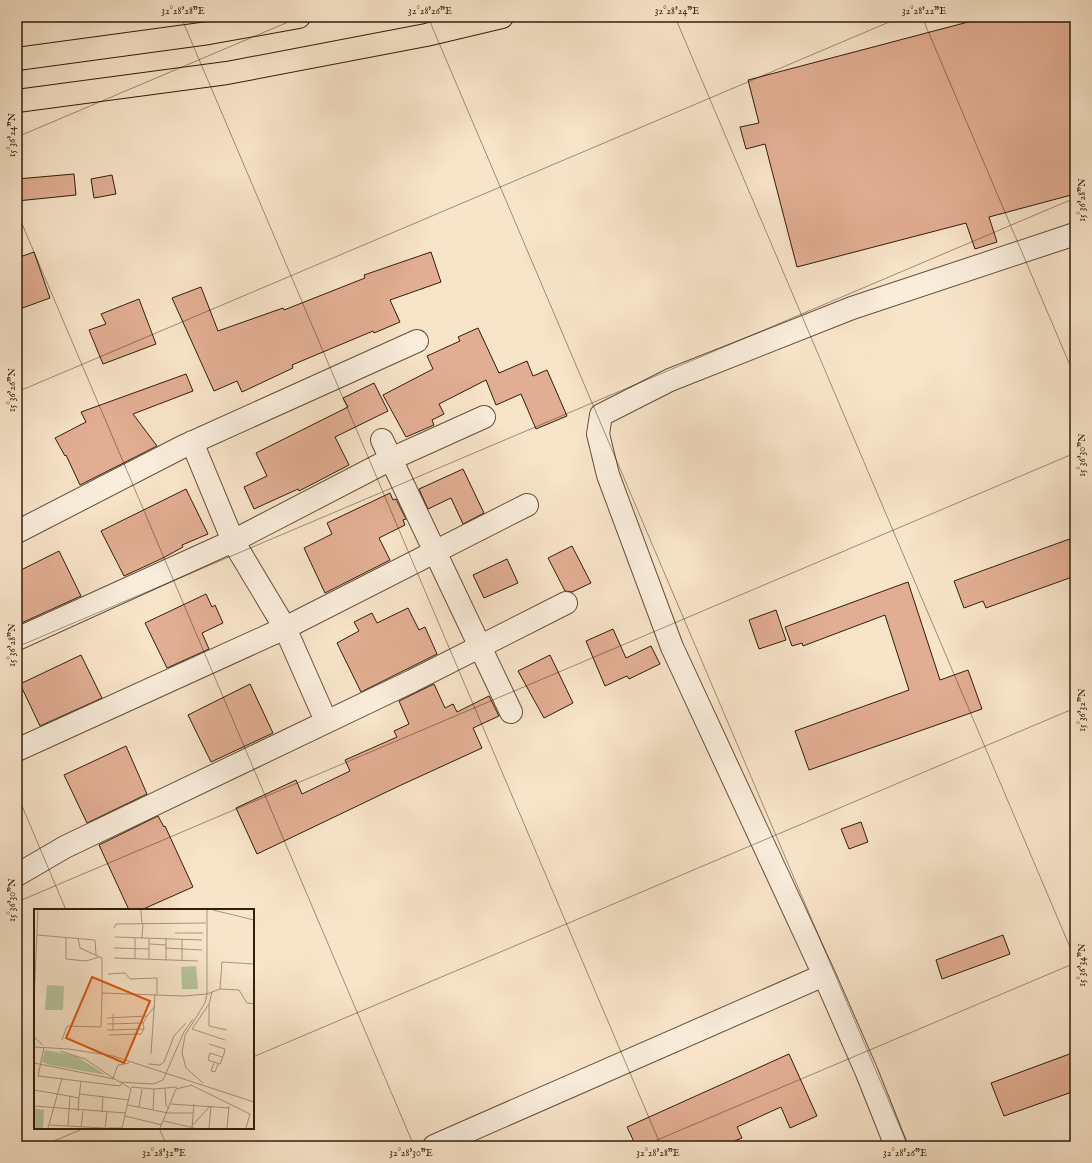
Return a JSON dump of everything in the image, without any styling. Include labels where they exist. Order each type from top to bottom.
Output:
[{"type":"highway","points":[[17,59],[209,33],[299,17]]},
{"type":"highway","points":[[17,100],[227,73],[426,35],[502,17]]},
{"type":"street","points":[[896,1146],[867,1073],[824,975],[672,647],[608,475],[598,434],[601,415],[670,380],[852,308],[1075,234]]},
{"type":"street","points":[[17,532],[192,442],[417,341]]},
{"type":"street","points":[[17,639],[233,541],[391,460],[484,417]]},
{"type":"street","points":[[382,440],[512,712]]},
{"type":"street","points":[[192,442],[233,541],[285,628],[326,721]]},
{"type":"street","points":[[17,750],[285,628],[436,553],[527,505]]},
{"type":"street","points":[[17,875],[65,846],[326,721],[566,603]]},
{"type":"street","points":[[434,1146],[824,975]]},
{"type":"building","points":[[987,17],[1075,17],[1075,194],[989,217],[997,242],[975,249],[966,223],[797,267],[765,144],[746,149],[740,127],[759,123],[748,80]]},
{"type":"building","points":[[74,174],[76,195],[17,201],[17,179]]},
{"type":"building","points":[[112,175],[116,194],[94,198],[91,179]]},
{"type":"building","points":[[34,252],[50,298],[17,310],[17,258]]},
{"type":"building","points":[[431,252],[441,282],[390,300],[400,322],[374,333],[373,331],[292,365],[293,368],[242,392],[237,381],[214,391],[172,298],[201,287],[218,331],[283,308],[284,310],[365,278],[364,275]]},
{"type":"building","points":[[139,299],[156,344],[103,364],[89,330],[106,324],[101,314]]},
{"type":"building","points":[[478,328],[499,373],[527,361],[533,376],[547,370],[567,416],[536,429],[521,394],[496,405],[486,380],[439,404],[444,414],[432,420],[434,425],[406,437],[383,395],[433,369],[427,356],[460,341],[458,337]]},
{"type":"building","points":[[186,374],[193,391],[133,414],[157,446],[80,485],[66,455],[65,456],[55,438],[86,422],[81,412]]},
{"type":"building","points":[[374,383],[388,411],[335,437],[349,465],[299,491],[298,489],[254,509],[244,487],[267,476],[256,453],[348,407],[343,398]]},
{"type":"building","points":[[463,469],[484,513],[463,524],[451,498],[428,509],[419,489]]},
{"type":"building","points":[[186,489],[208,534],[182,545],[183,547],[163,558],[124,576],[101,531]]},
{"type":"building","points":[[390,493],[393,500],[396,499],[406,519],[403,520],[405,525],[379,538],[390,560],[325,593],[304,548],[332,534],[327,523]]},
{"type":"building","points":[[1075,537],[1075,576],[986,608],[983,601],[964,608],[954,581]]},
{"type":"building","points":[[572,546],[591,583],[572,592],[565,591],[548,558]]},
{"type":"building","points":[[59,551],[81,596],[17,625],[17,572]]},
{"type":"building","points":[[507,559],[518,583],[484,598],[473,575]]},
{"type":"building","points":[[908,582],[940,680],[968,670],[982,709],[809,770],[795,731],[909,690],[885,615],[803,646],[802,643],[792,646],[785,627]]},
{"type":"building","points":[[206,594],[212,607],[215,605],[223,623],[202,633],[209,649],[167,668],[145,623]]},
{"type":"building","points":[[408,608],[419,630],[425,627],[437,654],[361,692],[337,643],[359,631],[354,622],[372,613],[377,623]]},
{"type":"building","points":[[776,610],[786,640],[759,649],[749,620]]},
{"type":"building","points":[[613,629],[626,658],[651,646],[660,664],[629,679],[627,676],[605,686],[586,641]]},
{"type":"building","points":[[81,655],[102,698],[40,726],[20,684]]},
{"type":"building","points":[[550,655],[573,703],[544,718],[518,671]]},
{"type":"building","points":[[250,684],[273,733],[211,762],[188,715]]},
{"type":"building","points":[[434,684],[445,708],[453,704],[457,712],[489,696],[499,716],[473,728],[482,748],[257,854],[236,808],[296,780],[302,794],[350,771],[345,760],[397,737],[394,731],[409,724],[399,701]]},
{"type":"building","points":[[126,746],[147,794],[87,823],[64,775]]},
{"type":"building","points":[[158,816],[164,827],[165,826],[193,887],[143,909],[129,909],[99,845]]},
{"type":"building","points":[[861,822],[868,842],[849,849],[841,829]]},
{"type":"building","points":[[1003,935],[1010,954],[942,979],[936,960]]},
{"type":"building","points":[[1075,1052],[1075,1091],[1004,1116],[991,1083]]},
{"type":"building","points":[[789,1054],[817,1116],[790,1128],[781,1107],[737,1127],[742,1138],[722,1146],[636,1146],[627,1127]]}]
